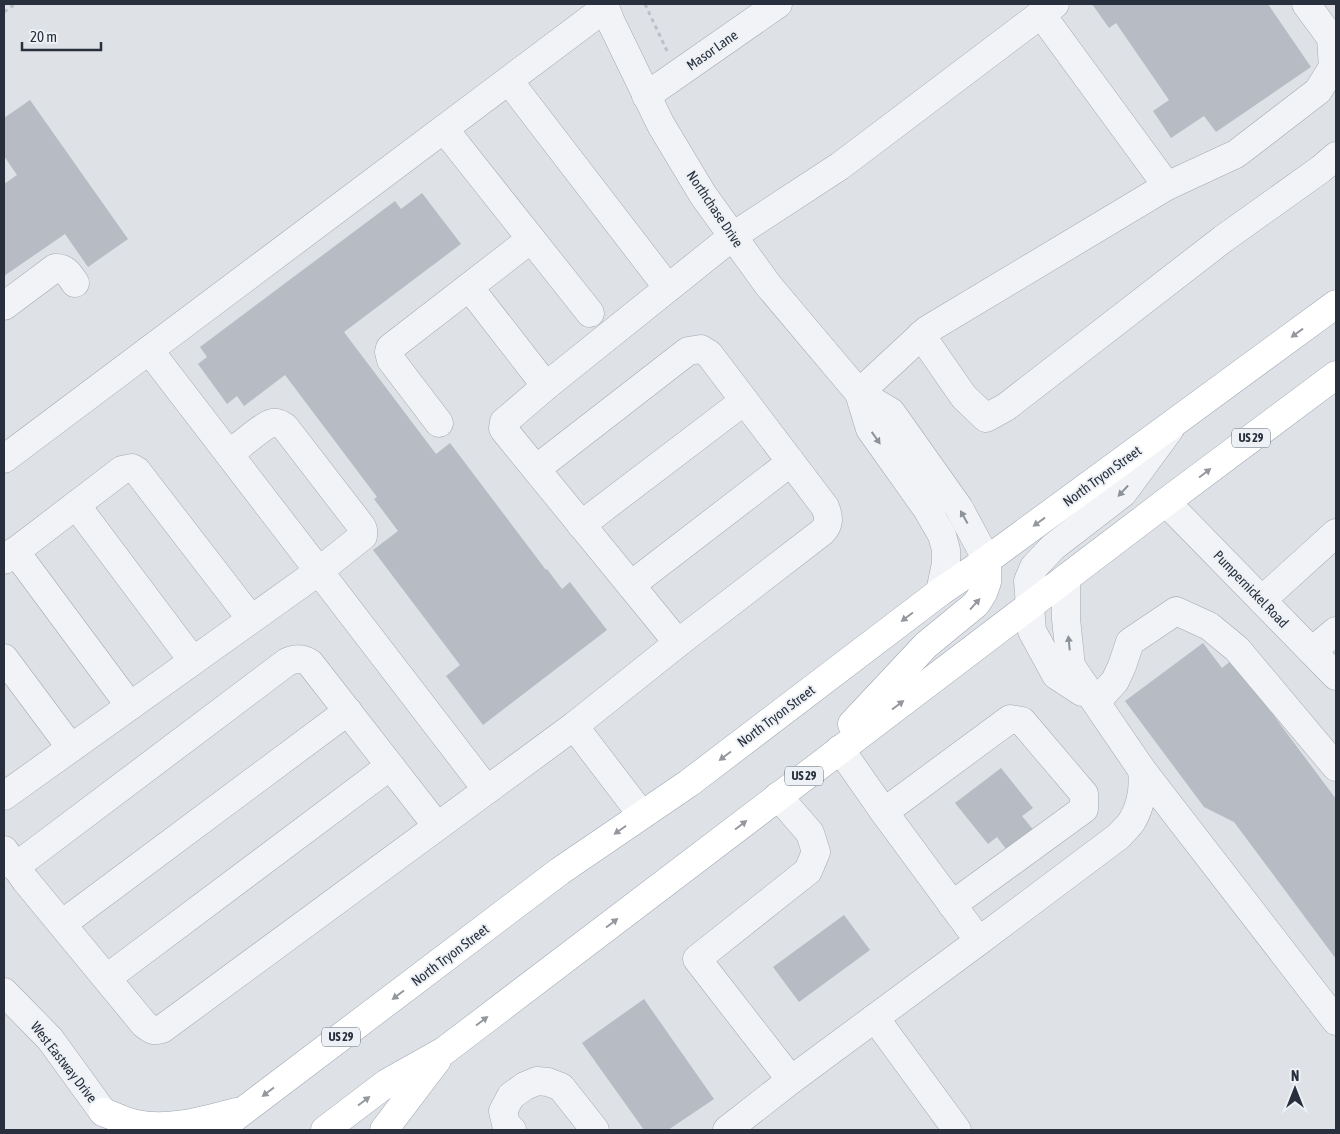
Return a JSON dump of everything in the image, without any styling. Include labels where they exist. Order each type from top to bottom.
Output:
[{"type":"main road","name":"North Tryon Street","points":[[218,1130],[560,872],[688,783],[940,592],[987,560],[1336,304]]},
{"type":"main road","name":"US 29","points":[[325,1130],[387,1083],[444,1051],[840,749],[1336,375]]},
{"type":"main road","points":[[806,775],[926,645],[976,604],[987,582],[987,560]]},
{"type":"main road","points":[[384,1130],[444,1051]]},
{"type":"main road","points":[[106,1121],[156,1126],[205,1120],[245,1109]]},
{"type":"street","name":"Masor Lane","points":[[646,96],[778,4]]},
{"type":"street","points":[[859,393],[927,330],[1167,186],[1236,154],[1318,91],[1334,66],[1331,38],[1306,4]]},
{"type":"street","name":"Northchase Drive","points":[[604,6],[661,125],[703,195],[768,285],[859,393],[891,412],[959,508],[987,560]]},
{"type":"street","points":[[4,459],[509,81],[604,6]]},
{"type":"street","points":[[678,643],[504,430],[504,422],[733,236],[840,166],[1048,9],[1167,186]]},
{"type":"street","points":[[509,81],[668,288]]},
{"type":"street","points":[[444,129],[590,313]]},
{"type":"street","points":[[921,335],[964,397],[986,418],[1006,407],[1223,239],[1321,169],[1336,156]]},
{"type":"street","points":[[439,423],[391,360],[390,348],[531,239]]},
{"type":"street","points":[[4,306],[55,268],[66,271],[75,283]]},
{"type":"street","points":[[469,287],[546,386]]},
{"type":"street","points":[[437,826],[310,663],[300,659],[292,660],[9,858],[144,1024],[152,1030],[162,1029],[574,726],[825,529],[828,521],[825,507],[706,351],[701,349],[688,351],[536,469]]},
{"type":"street","points":[[149,350],[486,790]]},
{"type":"street","name":"Northchase Drive","points":[[859,393],[870,429],[927,510],[942,535],[946,550],[946,563],[940,592]]},
{"type":"street","points":[[581,525],[744,401]]},
{"type":"street","points":[[4,796],[319,571],[362,538],[363,530],[356,519],[284,427],[278,423],[266,425],[229,454]]},
{"type":"street","points":[[1096,702],[1056,675],[1032,631],[1028,581],[1034,567],[1054,547],[1123,493],[1173,424]]},
{"type":"street","points":[[630,585],[791,462]]},
{"type":"street","points":[[130,706],[9,556],[122,470],[126,468],[135,469],[251,619]]},
{"type":"street","name":"Pumpernickel Road","points":[[1166,502],[1336,676]]},
{"type":"street","points":[[76,505],[193,661]]},
{"type":"street","points":[[1262,600],[1336,533]]},
{"type":"street","points":[[1066,578],[1066,619],[1071,666],[1142,770],[1336,1021]]},
{"type":"street","points":[[1096,702],[1115,681],[1130,642],[1176,611],[1208,626],[1237,649],[1336,767]]},
{"type":"street","points":[[1312,651],[1336,631]]},
{"type":"street","points":[[4,658],[71,748]]},
{"type":"street","points":[[62,924],[348,711]]},
{"type":"street","points":[[884,812],[1010,719],[1022,721],[1084,794],[1084,810],[952,905]]},
{"type":"street","points":[[574,726],[642,815]]},
{"type":"street","points":[[840,749],[979,941]]},
{"type":"street","points":[[106,978],[390,766]]},
{"type":"street","points":[[727,1130],[791,1080],[1119,836],[1132,822],[1139,807],[1143,784],[1142,770]]},
{"type":"street","points":[[778,796],[810,834],[816,852],[808,872],[698,959],[791,1080]]},
{"type":"street","name":"West Eastway Drive","points":[[4,992],[50,1039],[106,1121]]},
{"type":"street","points":[[876,1018],[957,1130]]},
{"type":"street","points":[[512,1130],[506,1124],[503,1111],[510,1096],[525,1086],[537,1082],[548,1082],[561,1087],[595,1130]]},
{"type":"path","points":[[4,12],[15,4]]},
{"type":"building","points":[[1092,4],[1268,4],[1311,67],[1216,132],[1204,116],[1171,138],[1153,111],[1169,100],[1116,23],[1109,28]]},
{"type":"building","points":[[30,100],[128,239],[88,267],[65,234],[4,276],[4,184],[17,175],[4,156],[4,118]]},
{"type":"building","points":[[422,193],[461,244],[344,332],[436,454],[450,443],[546,570],[562,589],[570,582],[607,630],[483,725],[446,676],[460,665],[373,550],[398,531],[374,499],[377,497],[285,375],[244,406],[237,396],[227,404],[198,364],[207,357],[200,347],[395,201],[401,209]]},
{"type":"building","points":[[1203,643],[1222,668],[1232,660],[1336,799],[1336,959],[1234,822],[1204,807],[1125,701]]},
{"type":"building","points":[[1001,768],[1033,808],[1022,816],[1035,832],[1009,853],[997,837],[988,844],[955,803]]},
{"type":"building","points":[[844,915],[870,950],[799,1002],[773,967]]},
{"type":"building","points":[[644,999],[714,1099],[668,1130],[644,1130],[582,1043]]}]
